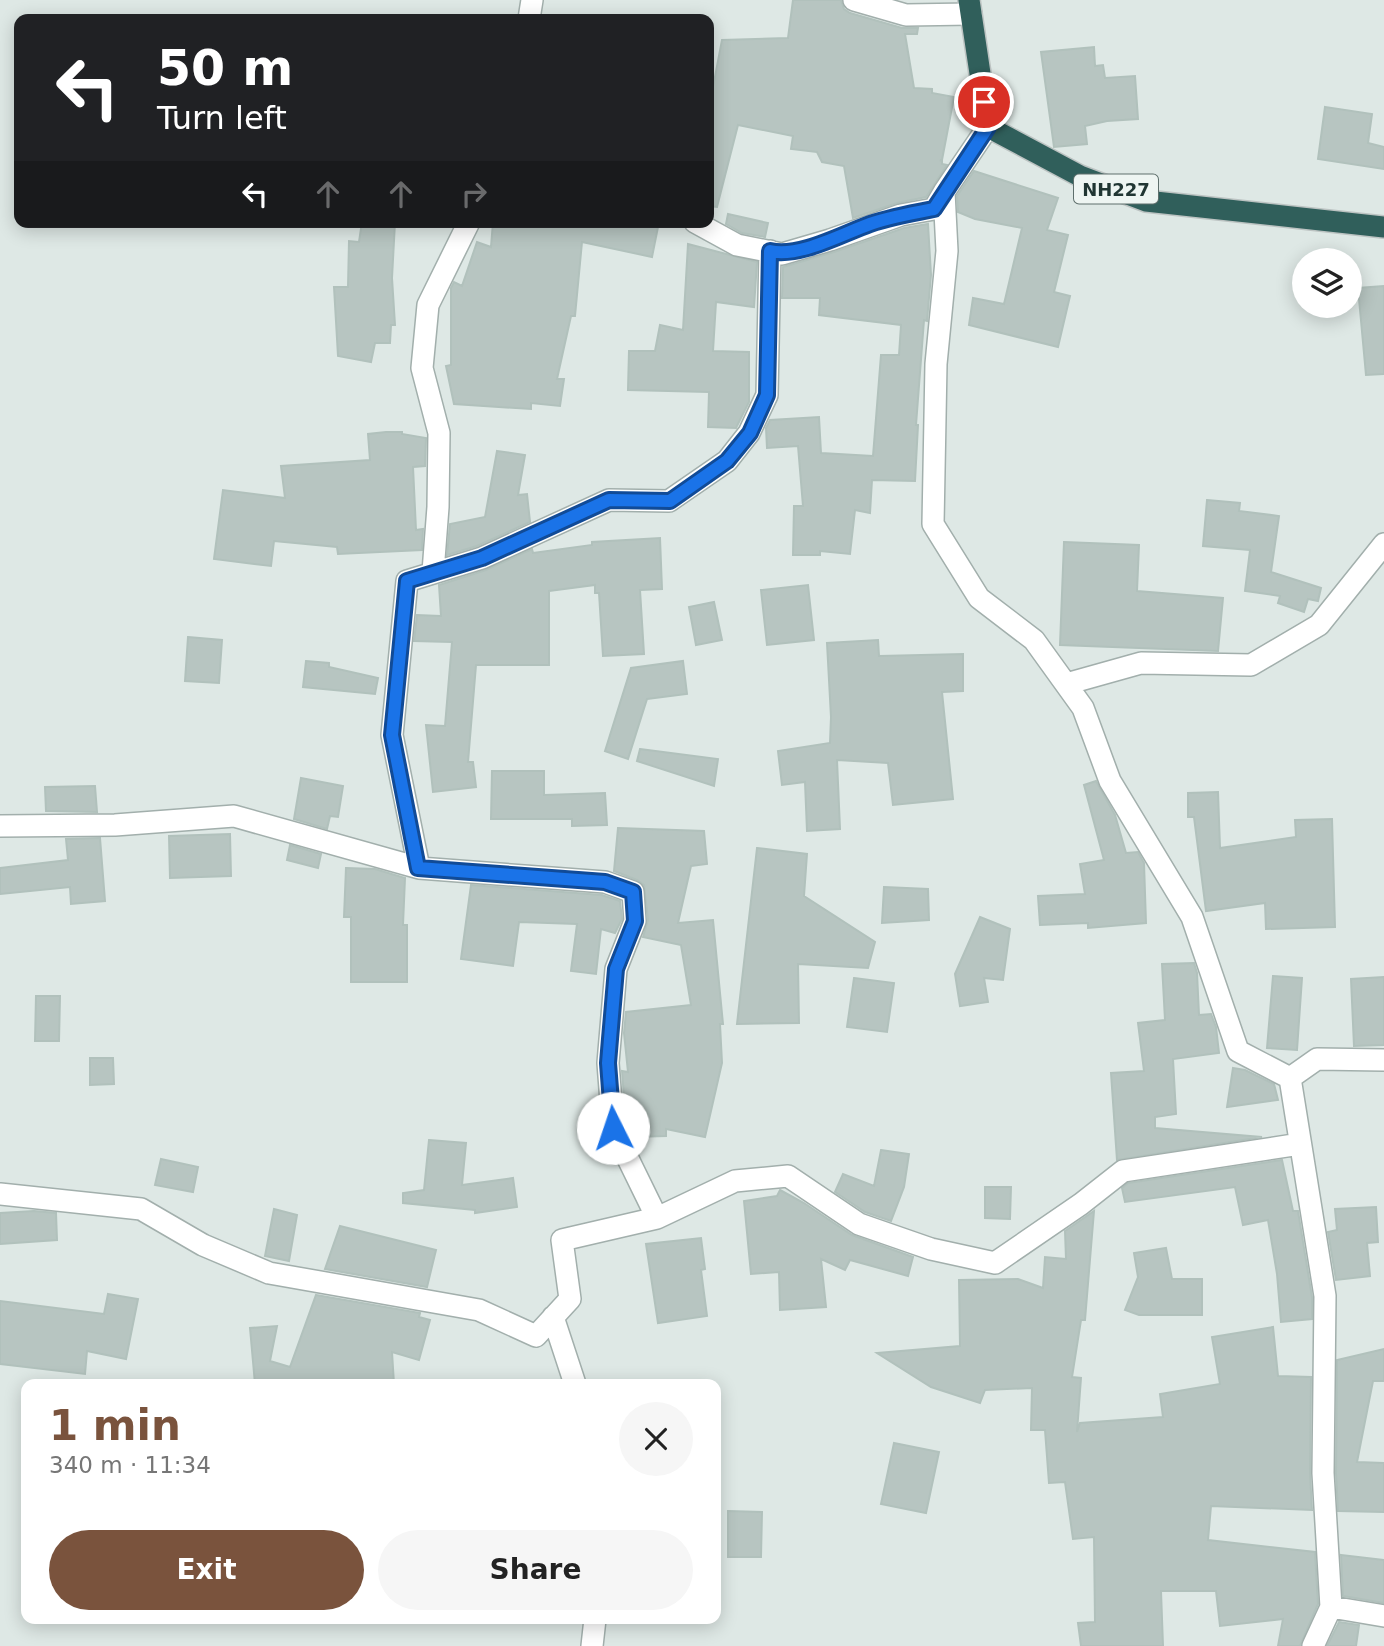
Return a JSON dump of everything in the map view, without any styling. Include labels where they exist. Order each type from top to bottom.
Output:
[{"type":"highway","points":[[970,7],[988,127]]},
{"type":"highway","name":"NH227","points":[[988,127],[1080,176],[1146,201],[1384,227]]},
{"type":"street","points":[[854,0],[906,15],[970,7]]},
{"type":"street","points":[[706,228],[737,245],[782,254],[901,215],[934,209],[988,127]]},
{"type":"street","points":[[944,192],[947,251],[936,364],[933,524],[979,598],[1034,640],[1083,708],[1110,781],[1192,917],[1238,1051],[1290,1078]]},
{"type":"street","points":[[433,572],[438,508],[439,433],[422,368],[428,305],[466,228]]},
{"type":"street","points":[[418,868],[392,735],[407,581],[482,558],[609,500],[670,501],[727,461],[750,433],[767,395],[770,251]]},
{"type":"street","points":[[1066,684],[1141,663],[1251,665],[1319,625],[1384,544]]},
{"type":"street","points":[[0,826],[115,825],[234,816],[418,868],[605,882],[633,892],[635,921],[616,969],[608,1063],[613,1128],[657,1218]]},
{"type":"street","points":[[1290,1078],[1317,1059],[1384,1060]]},
{"type":"street","points":[[1290,1078],[1325,1296],[1323,1473],[1331,1607],[1313,1646]]},
{"type":"street","points":[[0,1194],[141,1209],[203,1245],[269,1273],[479,1310],[537,1336],[570,1299],[562,1240],[657,1218],[735,1181],[788,1176],[859,1224],[931,1249],[995,1263],[1081,1204],[1123,1171],[1300,1144]]},
{"type":"street","points":[[553,1317],[573,1379]]},
{"type":"street","points":[[1331,1607],[1384,1616]]},
{"type":"street","points":[[592,1646],[594,1624]]},
{"type":"building","points":[[793,0],[841,0],[844,9],[850,13],[902,28],[918,28],[917,34],[905,34],[914,88],[932,89],[932,93],[954,97],[940,160],[947,165],[926,197],[897,203],[853,218],[844,166],[822,162],[817,152],[791,149],[793,136],[738,125],[717,207],[714,207],[714,82],[722,40],[788,38]]},
{"type":"building","points":[[1094,47],[1095,66],[1103,65],[1105,78],[1135,76],[1138,119],[1085,126],[1087,144],[1054,147],[1041,52]]},
{"type":"building","points":[[1325,107],[1372,114],[1368,143],[1384,147],[1384,169],[1318,159]]},
{"type":"building","points":[[974,171],[1058,198],[1047,230],[1068,235],[1054,292],[1070,296],[1058,347],[969,325],[973,298],[1004,304],[1022,228],[975,219],[958,212],[957,196]]},
{"type":"building","points":[[728,214],[768,223],[765,237],[742,233],[726,224]]},
{"type":"building","points":[[928,224],[931,275],[927,321],[924,320],[916,425],[915,481],[872,480],[870,513],[855,510],[850,554],[820,551],[820,555],[793,555],[794,506],[803,506],[798,446],[767,448],[766,428],[770,420],[819,417],[821,453],[873,456],[881,355],[899,355],[901,325],[819,315],[820,298],[782,298],[783,267],[904,228]]},
{"type":"building","points":[[361,228],[395,228],[392,278],[395,325],[391,325],[390,343],[375,343],[371,362],[338,356],[334,287],[348,287],[349,241],[359,242]]},
{"type":"building","points":[[493,228],[658,228],[652,257],[582,242],[575,316],[571,316],[557,379],[564,379],[560,406],[531,403],[531,409],[454,404],[446,366],[451,365],[451,288],[454,282],[462,286],[477,242],[491,247]]},
{"type":"building","points":[[688,244],[757,262],[754,307],[716,302],[713,351],[749,352],[749,402],[736,428],[708,427],[709,392],[628,390],[629,351],[655,351],[660,325],[683,330]]},
{"type":"building","points":[[1384,286],[1384,374],[1366,375],[1361,318],[1362,288]]},
{"type":"building","points":[[402,432],[426,438],[425,466],[413,467],[416,530],[423,529],[422,550],[338,554],[337,547],[274,541],[271,566],[214,559],[223,490],[285,498],[281,466],[370,460],[368,434]]},
{"type":"building","points":[[497,451],[525,455],[518,495],[527,494],[530,522],[477,546],[447,555],[450,524],[485,517]]},
{"type":"building","points":[[1207,500],[1240,503],[1239,511],[1279,516],[1271,572],[1321,588],[1318,601],[1308,599],[1304,612],[1278,603],[1280,596],[1245,591],[1250,550],[1203,546]]},
{"type":"building","points":[[660,538],[662,589],[640,590],[644,654],[603,656],[599,593],[595,593],[595,585],[549,591],[549,665],[476,665],[468,762],[473,762],[476,787],[433,792],[426,725],[445,726],[452,642],[414,641],[417,615],[441,616],[439,585],[486,570],[532,549],[533,553],[592,545],[592,542]]},
{"type":"building","points":[[1064,542],[1139,545],[1137,591],[1223,598],[1218,651],[1060,645]]},
{"type":"building","points":[[808,585],[814,640],[767,645],[761,590]]},
{"type":"building","points":[[714,602],[722,640],[696,645],[689,607]]},
{"type":"building","points":[[188,637],[222,640],[219,683],[185,681]]},
{"type":"building","points":[[878,640],[879,656],[963,654],[963,691],[942,692],[953,799],[893,805],[888,763],[837,760],[840,829],[807,831],[805,782],[782,785],[778,751],[830,743],[827,643]]},
{"type":"building","points":[[306,661],[329,663],[329,667],[378,678],[375,694],[303,687]]},
{"type":"building","points":[[683,661],[687,694],[647,699],[628,759],[605,751],[631,668]]},
{"type":"building","points":[[640,749],[718,759],[714,786],[637,761]]},
{"type":"building","points":[[492,771],[544,771],[544,795],[605,793],[607,825],[572,826],[572,819],[491,819]]},
{"type":"building","points":[[301,778],[343,786],[338,817],[330,816],[327,829],[294,819]]},
{"type":"building","points":[[1096,781],[1115,815],[1126,853],[1138,852],[1144,863],[1146,923],[1088,928],[1088,923],[1040,925],[1038,896],[1085,894],[1080,864],[1104,860],[1084,785]]},
{"type":"building","points":[[95,786],[97,812],[46,811],[45,787]]},
{"type":"building","points":[[1218,792],[1220,848],[1296,837],[1295,820],[1332,819],[1335,927],[1266,929],[1265,903],[1206,911],[1194,817],[1188,817],[1188,793]]},
{"type":"building","points":[[618,828],[704,831],[707,864],[691,866],[678,923],[713,920],[723,1024],[720,1024],[722,1063],[705,1137],[666,1129],[666,1136],[632,1137],[626,1124],[622,1071],[628,1072],[624,1033],[626,1012],[691,1005],[681,945],[643,937],[648,920],[644,885],[614,871]]},
{"type":"building","points":[[230,834],[231,876],[170,878],[169,836]]},
{"type":"building","points":[[100,838],[105,901],[71,904],[70,887],[0,894],[0,868],[68,860],[66,839]]},
{"type":"building","points":[[290,845],[321,854],[318,868],[287,860]]},
{"type":"building","points":[[757,848],[807,854],[804,896],[875,942],[868,968],[798,964],[799,1023],[737,1024]]},
{"type":"building","points":[[346,868],[375,869],[405,878],[403,925],[407,925],[407,982],[351,982],[351,917],[344,917]]},
{"type":"building","points":[[471,885],[602,895],[620,901],[622,919],[615,933],[601,929],[596,974],[571,971],[577,924],[519,922],[513,966],[461,959]]},
{"type":"building","points":[[884,887],[928,889],[929,920],[882,923]]},
{"type":"building","points":[[980,917],[1010,929],[1003,980],[984,978],[988,1002],[960,1006],[955,974]]},
{"type":"building","points":[[1194,963],[1199,1015],[1211,1014],[1216,1027],[1219,1053],[1173,1059],[1176,1114],[1155,1117],[1155,1128],[1262,1137],[1117,1160],[1111,1073],[1144,1071],[1138,1023],[1165,1020],[1162,964]]},
{"type":"building","points":[[1273,976],[1302,978],[1297,1050],[1267,1048]]},
{"type":"building","points":[[1384,977],[1384,1045],[1354,1046],[1351,979]]},
{"type":"building","points":[[854,978],[894,983],[887,1032],[847,1027]]},
{"type":"building","points":[[36,996],[60,996],[59,1041],[35,1041]]},
{"type":"building","points":[[90,1058],[113,1058],[114,1084],[90,1085]]},
{"type":"building","points":[[1233,1068],[1245,1070],[1274,1084],[1278,1100],[1227,1107]]},
{"type":"building","points":[[429,1140],[466,1143],[462,1185],[513,1178],[517,1207],[475,1213],[475,1210],[403,1203],[403,1193],[424,1190]]},
{"type":"building","points":[[881,1150],[909,1154],[904,1187],[891,1221],[865,1212],[835,1192],[843,1174],[874,1186]]},
{"type":"building","points":[[161,1159],[198,1167],[193,1192],[155,1185]]},
{"type":"building","points":[[1282,1160],[1293,1211],[1298,1211],[1312,1297],[1312,1319],[1281,1322],[1277,1274],[1268,1220],[1243,1225],[1235,1187],[1125,1202],[1122,1188],[1128,1183]]},
{"type":"building","points":[[985,1187],[1011,1187],[1010,1219],[985,1218]]},
{"type":"building","points":[[780,1190],[852,1235],[913,1257],[908,1276],[850,1260],[845,1270],[821,1259],[826,1307],[780,1310],[779,1272],[751,1274],[744,1201],[777,1196]]},
{"type":"building","points":[[1376,1207],[1378,1242],[1367,1243],[1370,1276],[1336,1280],[1328,1232],[1337,1230],[1335,1209]]},
{"type":"building","points":[[274,1209],[297,1215],[289,1261],[265,1256]]},
{"type":"building","points":[[1094,1211],[1085,1320],[1081,1320],[1072,1377],[1081,1378],[1077,1432],[1080,1423],[1163,1417],[1160,1394],[1220,1384],[1212,1337],[1273,1327],[1278,1376],[1311,1377],[1312,1510],[1211,1506],[1208,1540],[1315,1552],[1318,1604],[1300,1646],[1278,1646],[1283,1619],[1220,1626],[1216,1591],[1161,1591],[1163,1646],[1081,1646],[1078,1623],[1095,1622],[1094,1537],[1073,1539],[1065,1482],[1049,1483],[1045,1430],[1031,1430],[1032,1388],[985,1390],[980,1403],[931,1387],[877,1353],[960,1346],[959,1280],[1018,1279],[1043,1288],[1045,1257],[1066,1259],[1065,1231]]},
{"type":"building","points":[[0,1213],[56,1213],[57,1240],[0,1244]]},
{"type":"building","points":[[340,1226],[436,1250],[427,1287],[325,1269]]},
{"type":"building","points":[[701,1238],[705,1269],[701,1270],[707,1316],[658,1323],[646,1244]]},
{"type":"building","points":[[1166,1248],[1172,1279],[1202,1279],[1202,1315],[1139,1315],[1125,1310],[1138,1277],[1134,1253]]},
{"type":"building","points":[[108,1294],[138,1299],[126,1359],[87,1351],[85,1374],[0,1364],[0,1301],[104,1314]]},
{"type":"building","points":[[316,1295],[420,1313],[419,1317],[430,1320],[419,1360],[392,1352],[394,1379],[255,1379],[250,1328],[277,1326],[270,1361],[290,1367]]},
{"type":"building","points":[[1384,1349],[1384,1381],[1373,1381],[1357,1462],[1384,1463],[1384,1512],[1338,1511],[1337,1360]]},
{"type":"building","points":[[894,1443],[939,1452],[926,1513],[881,1504]]},
{"type":"building","points":[[728,1511],[762,1512],[761,1557],[728,1557]]},
{"type":"building","points":[[1341,1555],[1384,1560],[1384,1603],[1343,1596]]},
{"type":"building","points":[[1339,1622],[1359,1625],[1356,1646],[1327,1646]]},
{"type":"route","points":[[613,1128],[608,1063],[610,1039],[616,969],[635,921],[633,892],[605,882],[418,868],[392,735],[407,581],[482,558],[609,500],[670,501],[727,461],[750,433],[767,395],[770,251],[782,254],[831,240],[870,224],[934,209],[988,127],[984,102]]}]
